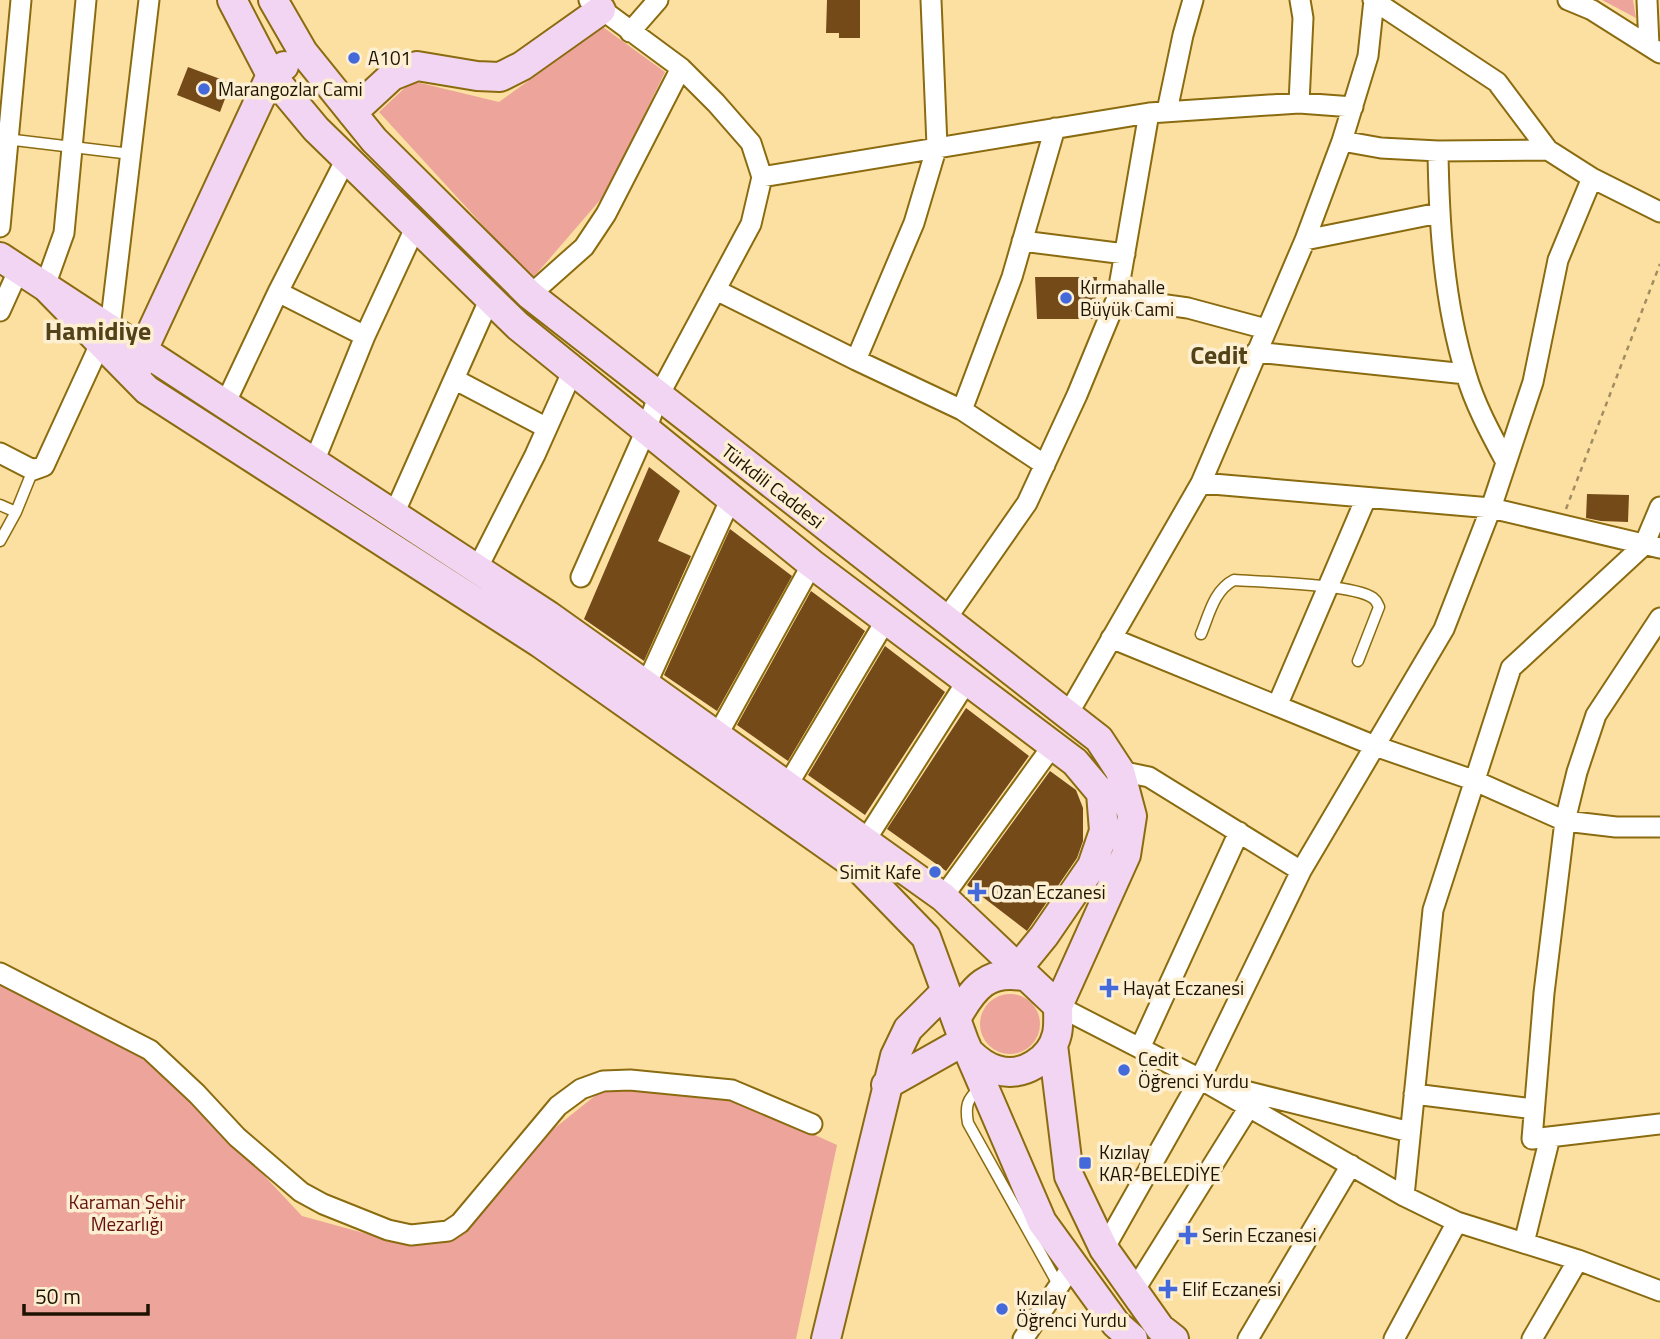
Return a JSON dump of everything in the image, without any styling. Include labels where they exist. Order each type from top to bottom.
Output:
[{"type":"main road","name":"Türkdili Caddesi","points":[[232,0],[271,75],[316,129],[518,326],[812,564],[1075,762],[1101,793],[1104,831],[1092,866],[1023,972]]},
{"type":"main road","name":"Türkdili Caddesi","points":[[273,0],[303,52],[374,140],[530,295],[1099,739],[1120,771],[1132,816],[1125,855],[1058,1006]]},
{"type":"main road","points":[[352,113],[392,76],[417,66],[500,77],[522,66],[595,5]]},
{"type":"main road","points":[[143,350],[271,75],[303,52]]},
{"type":"main road","points":[[10,263],[45,286],[116,352],[147,390],[540,643],[858,867],[926,937],[983,1086],[1066,1275],[1133,1339]]},
{"type":"main road","points":[[116,352],[143,350]]},
{"type":"main road","points":[[116,352],[143,350],[477,569],[646,685],[943,897],[1058,1006],[1057,1034],[1053,1045],[1044,1058],[1031,1068],[1015,1072],[999,1071],[984,1065],[963,1037]]},
{"type":"main road","points":[[886,1085],[963,1037],[976,987],[989,979],[1023,972]]},
{"type":"main road","points":[[826,1339],[895,1056],[908,1029],[945,992]]},
{"type":"main road","points":[[1053,1045],[1069,1176],[1104,1249],[1160,1328],[1174,1339]]},
{"type":"street","points":[[0,227],[4,139],[21,0]]},
{"type":"street","points":[[45,286],[64,233],[86,0]]},
{"type":"street","points":[[0,453],[33,470],[44,466],[116,352],[131,154],[149,0]]},
{"type":"street","points":[[630,32],[658,0]]},
{"type":"street","points":[[856,360],[914,223],[937,146],[932,0]]},
{"type":"street","points":[[946,619],[1027,503],[1077,395],[1117,298],[1158,112],[1193,0]]},
{"type":"street","points":[[1299,103],[1303,19],[1300,0]]},
{"type":"street","points":[[1068,714],[1201,483],[1305,240],[1342,141],[1368,56],[1374,0],[1497,82],[1548,150],[1592,178],[1660,212]]},
{"type":"street","points":[[1568,0],[1592,10],[1655,50]]},
{"type":"street","points":[[1647,0],[1655,50]]},
{"type":"street","points":[[581,577],[658,397],[751,224],[762,177],[751,142],[681,68],[595,5]]},
{"type":"street","points":[[530,295],[584,247],[606,214],[681,68]]},
{"type":"street","points":[[762,177],[937,146],[1158,112],[1299,103],[1353,107]]},
{"type":"street","points":[[962,410],[1012,277],[1055,128]]},
{"type":"street","points":[[1342,141],[1381,148],[1438,151],[1548,150]]},
{"type":"street","points":[[1438,151],[1439,213],[1452,318],[1465,374],[1479,411],[1506,462]]},
{"type":"street","points":[[225,404],[346,159]]},
{"type":"street","points":[[1104,1249],[1200,1079],[1301,871],[1444,629],[1491,508],[1532,382],[1558,260],[1592,178]]},
{"type":"street","points":[[1305,240],[1439,213]]},
{"type":"street","points":[[314,462],[365,337],[416,226]]},
{"type":"street","points":[[1022,241],[1125,254]]},
{"type":"street","points":[[0,311],[10,263]]},
{"type":"street","points":[[716,290],[962,410],[1045,465]]},
{"type":"street","points":[[278,292],[365,337]]},
{"type":"street","points":[[1117,298],[1188,308],[1266,329]]},
{"type":"street","points":[[394,514],[490,299]]},
{"type":"street","points":[[1256,352],[1465,374]]},
{"type":"street","points":[[477,569],[573,370]]},
{"type":"street","points":[[454,379],[547,428]]},
{"type":"street","points":[[1201,483],[1491,508],[1652,546]]},
{"type":"street","points":[[646,685],[731,498]]},
{"type":"street","points":[[1277,706],[1366,498]]},
{"type":"street","points":[[1404,1196],[1433,910],[1511,668],[1652,546],[1660,507]]},
{"type":"street","points":[[717,736],[812,564]]},
{"type":"street","points":[[1660,618],[1596,715],[1564,821],[1544,993],[1532,1139],[1660,1125]]},
{"type":"street","points":[[787,786],[886,620]]},
{"type":"street","points":[[1111,638],[1375,746],[1473,780],[1564,821],[1615,827],[1660,827]]},
{"type":"street","points":[[865,841],[967,681]]},
{"type":"street","points":[[943,897],[1053,745]]},
{"type":"street","points":[[1120,771],[1149,777],[1301,871]]},
{"type":"street","points":[[1140,1048],[1238,832]]},
{"type":"street","points":[[0,973],[150,1050],[197,1094],[237,1137],[301,1192],[323,1204],[388,1230],[411,1235],[448,1231],[460,1223],[558,1106],[582,1089],[603,1081],[630,1080],[732,1090],[812,1124]]},
{"type":"street","points":[[1058,1006],[1200,1079],[1404,1196],[1457,1222],[1578,1260],[1660,1290]]},
{"type":"street","points":[[1200,1079],[1410,1132]]},
{"type":"street","points":[[1414,1094],[1534,1109]]},
{"type":"street","points":[[1134,1291],[1249,1107]]},
{"type":"street","points":[[1524,1243],[1550,1137]]},
{"type":"street","points":[[1248,1339],[1351,1165]]},
{"type":"street","points":[[1394,1339],[1457,1222]]},
{"type":"street","points":[[1532,1339],[1578,1260]]},
{"type":"street","points":[[1023,1339],[1066,1275]]},
{"type":"lane","points":[[4,139],[131,154]]},
{"type":"lane","points":[[0,541],[16,512],[33,470]]},
{"type":"lane","points":[[0,506],[16,512]]},
{"type":"lane","points":[[1201,635],[1218,594],[1225,585],[1234,580],[1328,587],[1366,595],[1378,604],[1358,661]]},
{"type":"path","points":[[1560,524],[1660,264]]},
{"type":"green space","points":[[1602,0],[1633,0],[1636,18]]},
{"type":"green space","points":[[603,27],[665,72],[607,192],[532,279],[379,112],[412,81],[499,102]]},
{"type":"green space","name":"Karaman Şehir Mezarlığı","points":[[0,975],[151,1055],[302,1216],[404,1244],[456,1239],[551,1131],[611,1083],[742,1102],[837,1145],[796,1339],[0,1339]]},
{"type":"green space","points":[[1010,994],[1027,999],[1035,1007],[1040,1024],[1035,1041],[1027,1049],[1010,1054],[993,1049],[985,1041],[980,1024],[985,1007],[993,999]]},
{"type":"building","points":[[827,0],[860,0],[860,38],[839,38],[839,33],[826,33]]},
{"type":"building","name":"Marangozlar Cami","points":[[188,67],[231,83],[220,112],[177,95]]},
{"type":"building","name":"Kırmahalle Büyük Cami","points":[[1035,277],[1097,277],[1094,319],[1037,319]]},
{"type":"building","points":[[649,467],[680,491],[658,541],[691,556],[644,661],[584,619]]},
{"type":"building","points":[[1587,494],[1629,495],[1628,522],[1586,518]]},
{"type":"building","points":[[730,529],[792,576],[717,711],[664,675]]},
{"type":"building","points":[[811,591],[865,631],[788,761],[737,725]]},
{"type":"building","points":[[885,646],[945,692],[865,815],[808,775]]},
{"type":"building","points":[[966,708],[1029,756],[946,871],[887,829]]},
{"type":"building","points":[[1050,771],[1076,790],[1083,808],[1083,841],[1077,858],[1027,931],[967,885]]},
{"type":"place","name":"A101","points":[[354,58]]},
{"type":"place","name":"Marangozlar Cami","points":[[204,89]]},
{"type":"place","name":"Kırmahalle Büyük Cami","points":[[1066,298]]},
{"type":"place","name":"Simit Kafe","points":[[935,872]]},
{"type":"place","name":"Ozan Eczanesi","points":[[977,892]]},
{"type":"place","name":"Hayat Eczanesi","points":[[1109,988]]},
{"type":"place","name":"Cedit Öğrenci Yurdu","points":[[1124,1070]]},
{"type":"place","name":"Kızılay KAR-BELEDİYE","points":[[1085,1163]]},
{"type":"place","name":"Serin Eczanesi","points":[[1188,1235]]},
{"type":"place","name":"Elif Eczanesi","points":[[1168,1289]]},
{"type":"place","name":"Kızılay Öğrenci Yurdu","points":[[1002,1309]]},
{"type":"district","name":"Hamidiye","points":[[98,331]]},
{"type":"district","name":"Cedit","points":[[1219,355]]}]
